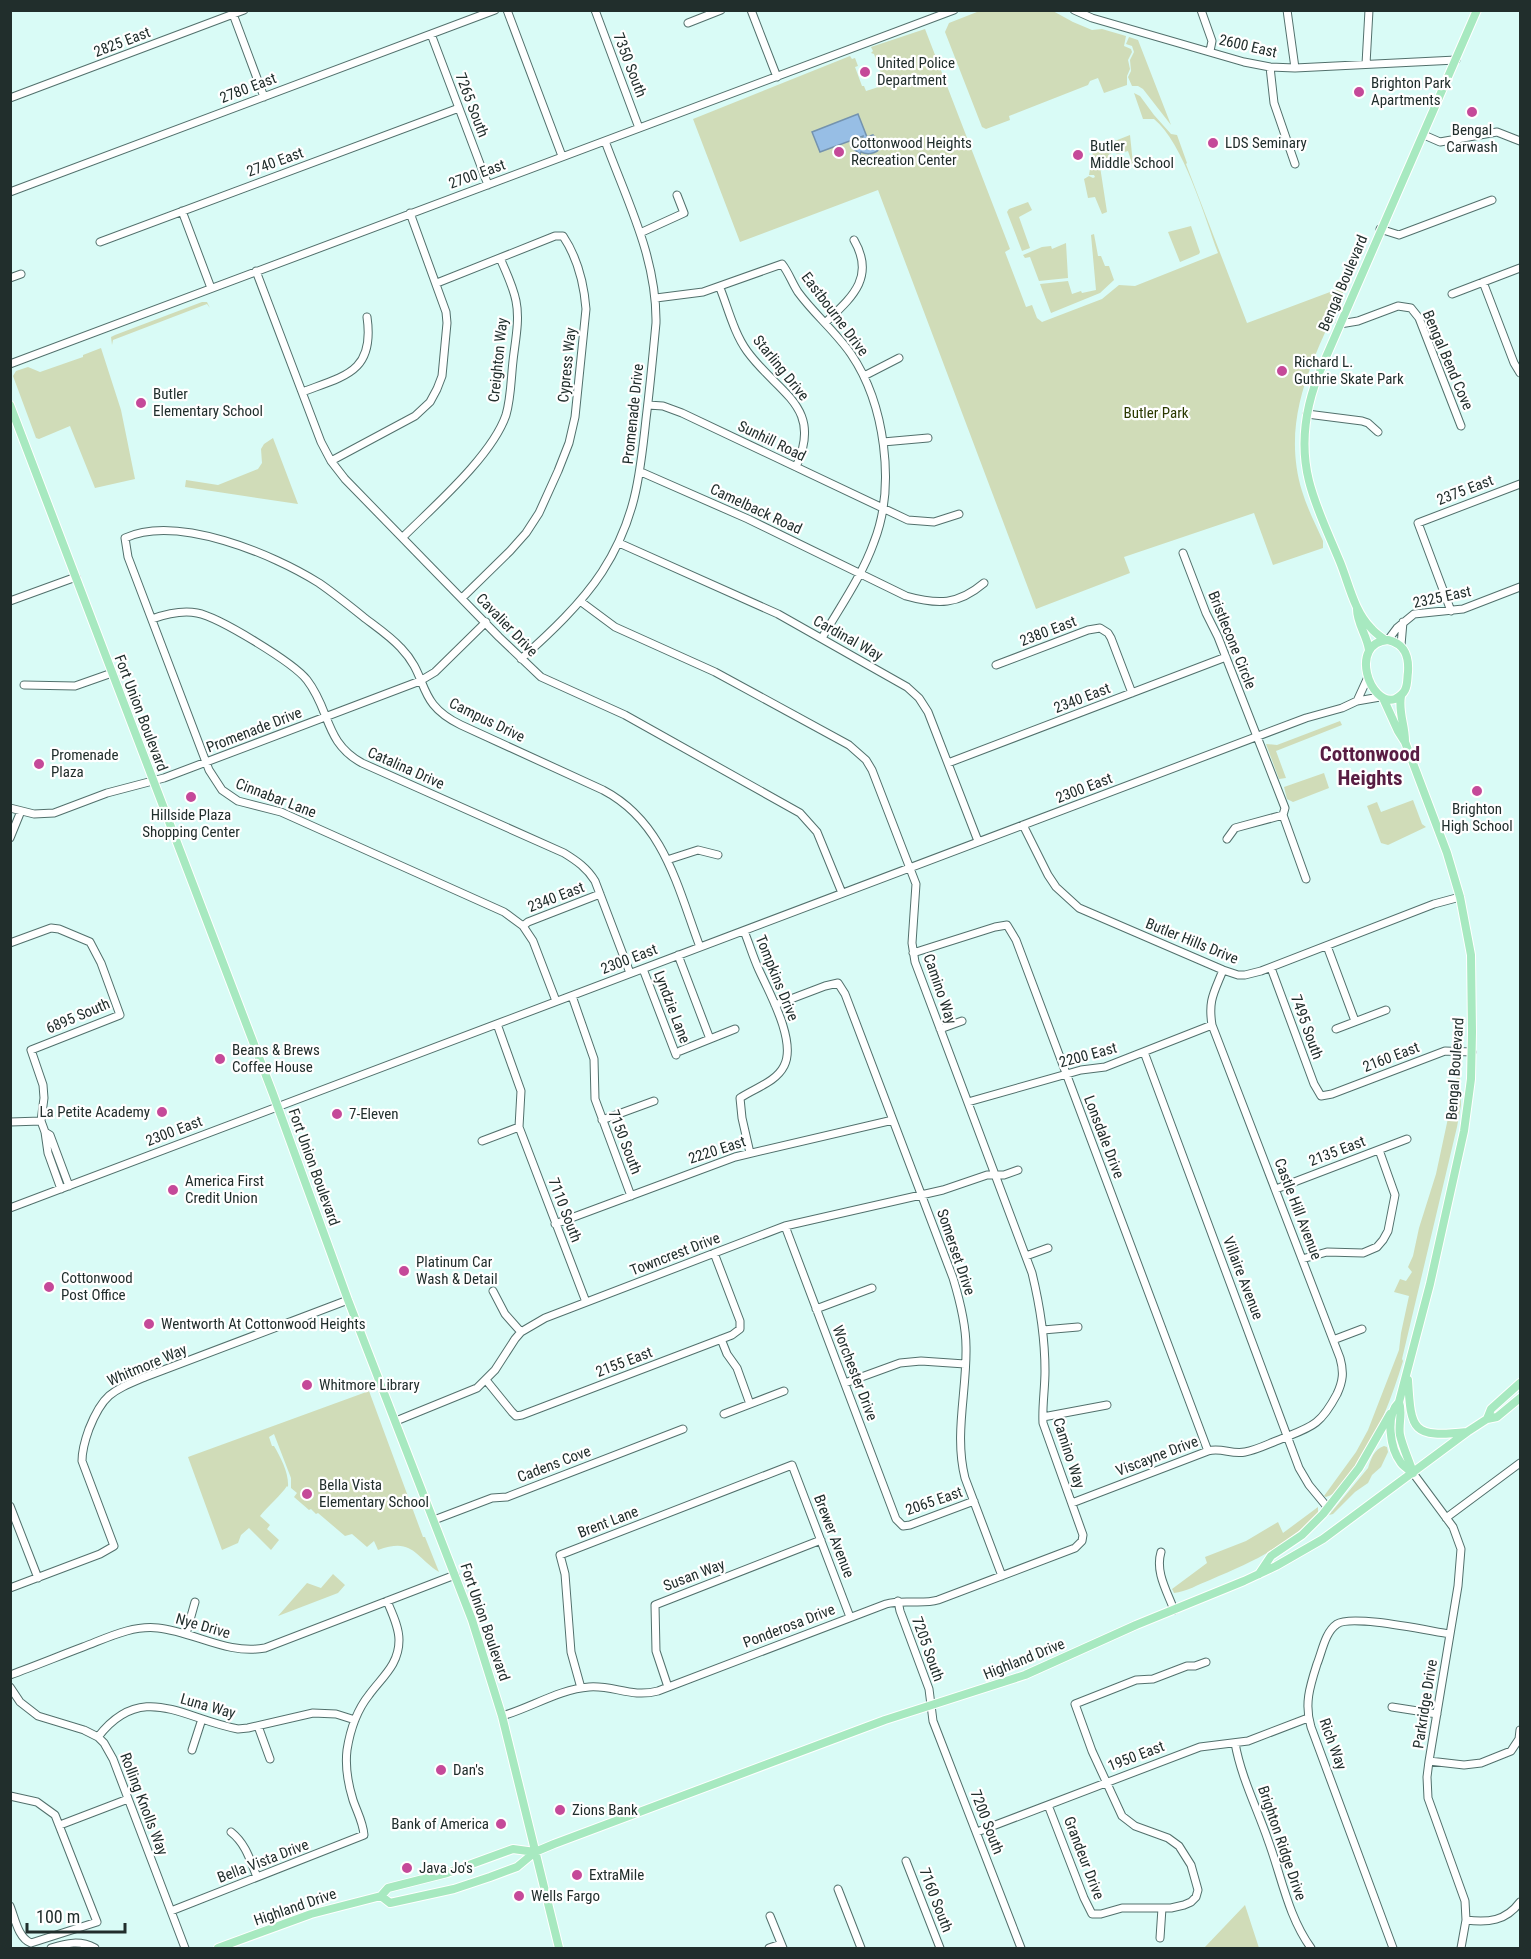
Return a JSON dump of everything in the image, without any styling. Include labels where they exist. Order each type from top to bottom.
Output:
[{"type":"main road","name":"Bengal Boulevard","points":[[1387,640],[1371,629],[1357,609],[1314,498],[1305,459],[1307,414],[1319,372],[1477,10]]},
{"type":"main road","name":"Fort Union Boulevard","points":[[10,405],[479,1641],[502,1716],[559,1948]]},
{"type":"main road","name":"Bengal Boulevard","points":[[1357,609],[1357,616],[1369,650]]},
{"type":"main road","points":[[1387,640],[1401,645],[1407,656],[1407,687],[1401,696],[1390,700],[1382,698],[1372,687],[1368,677],[1366,660],[1369,650],[1377,643],[1387,640]]},
{"type":"main road","name":"Bengal Boulevard","points":[[1401,696],[1400,712],[1405,729],[1405,742]]},
{"type":"main road","name":"Bengal Boulevard","points":[[1382,698],[1405,742],[1447,853],[1460,897],[1471,955],[1471,1079],[1464,1131],[1440,1244],[1408,1372],[1396,1404],[1402,1408],[1399,1423],[1400,1435],[1413,1473]]},
{"type":"main road","points":[[1408,1372],[1411,1418],[1418,1428],[1433,1434],[1467,1432]]},
{"type":"main road","name":"Highland Drive","points":[[1487,1419],[1491,1408],[1521,1383]]},
{"type":"main road","name":"Highland Drive","points":[[381,1896],[390,1903],[454,1888],[517,1867],[535,1852],[842,1736],[1036,1671],[1136,1625],[1259,1574],[1323,1539],[1467,1432],[1487,1419],[1497,1417],[1521,1398]]},
{"type":"main road","points":[[1259,1574],[1271,1556],[1302,1535],[1328,1508],[1359,1468],[1396,1404]]},
{"type":"main road","name":"Highland Drive","points":[[218,1948],[311,1914],[381,1896],[388,1888],[447,1873],[513,1849],[535,1852]]},
{"type":"street","name":"2825 East","points":[[10,98],[244,10]]},
{"type":"street","name":"2780 East","points":[[10,192],[495,10]]},
{"type":"street","points":[[507,10],[562,156]]},
{"type":"street","name":"7350 South","points":[[595,10],[639,128]]},
{"type":"street","points":[[688,23],[721,10]]},
{"type":"street","points":[[752,10],[777,77]]},
{"type":"street","name":"2700 East","points":[[10,364],[954,10]]},
{"type":"street","name":"2600 East","points":[[1074,10],[1092,18],[1244,62],[1270,67],[1294,68],[1456,60]]},
{"type":"street","points":[[1201,10],[1212,41],[1210,51]]},
{"type":"street","points":[[1287,10],[1294,68]]},
{"type":"street","points":[[1366,64],[1369,10]]},
{"type":"street","points":[[233,15],[264,97]]},
{"type":"street","name":"7265 South","points":[[431,34],[488,185]]},
{"type":"street","points":[[1270,67],[1274,103],[1295,164]]},
{"type":"street","name":"2740 East","points":[[100,242],[459,108]]},
{"type":"street","points":[[1424,135],[1440,142],[1497,132],[1521,141]]},
{"type":"street","name":"Promenade Drive","points":[[522,659],[580,601],[602,573],[619,543],[634,505],[640,472],[656,323],[656,298],[650,262],[605,141]]},
{"type":"street","points":[[640,233],[684,213],[677,195]]},
{"type":"street","points":[[1380,229],[1399,236],[1492,200]]},
{"type":"street","points":[[182,211],[211,288]]},
{"type":"street","points":[[331,461],[415,416],[432,398],[442,376],[447,323],[445,307],[410,213]]},
{"type":"street","name":"Cypress Way","points":[[436,283],[555,236],[563,236],[582,283],[586,309],[578,403],[567,449],[532,525],[520,541],[462,598]]},
{"type":"street","points":[[825,323],[850,299],[859,285],[862,259],[854,240]]},
{"type":"street","name":"Creighton Way","points":[[403,537],[454,487],[495,438],[506,415],[510,394],[517,309],[514,294],[500,258]]},
{"type":"street","name":"Eastbourne Drive","points":[[656,298],[720,288],[782,264],[797,290],[847,348],[864,376],[877,408],[883,442],[885,484],[883,508],[875,541],[822,638]]},
{"type":"street","points":[[1452,294],[1521,268]]},
{"type":"street","name":"Cavalier Drive","points":[[256,272],[321,442],[331,461],[345,479],[541,677],[625,715],[800,813],[817,832],[842,893]]},
{"type":"street","points":[[10,278],[21,274]]},
{"type":"street","points":[[1483,282],[1514,363],[1521,373]]},
{"type":"street","name":"Starling Drive","points":[[720,288],[738,335],[746,349],[793,402],[803,418],[806,438],[796,467]]},
{"type":"street","name":"Bengal Bend Cove","points":[[1340,324],[1358,321],[1398,306],[1412,308],[1419,318],[1461,426]]},
{"type":"street","points":[[302,392],[342,377],[357,366],[369,345],[367,317]]},
{"type":"street","points":[[864,376],[899,358]]},
{"type":"street","name":"Sunhill Road","points":[[648,405],[663,406],[682,413],[908,520],[934,522],[959,514]]},
{"type":"street","points":[[1307,414],[1362,421],[1378,432]]},
{"type":"street","points":[[883,442],[928,438]]},
{"type":"street","name":"Camelback Road","points":[[640,472],[748,519],[906,596],[928,602],[956,600],[971,594],[984,583]]},
{"type":"street","name":"2375 East","points":[[1451,611],[1418,523],[1521,483]]},
{"type":"street","name":"Campus Drive","points":[[124,538],[135,533],[157,531],[198,533],[285,564],[328,590],[396,642],[410,660],[433,706],[451,720],[588,782],[624,802],[648,826],[667,860],[700,947]]},
{"type":"street","name":"Cinnabar Lane","points":[[124,538],[128,557],[216,783],[231,797],[281,812],[504,912],[523,926],[536,946],[556,1001]]},
{"type":"street","name":"Cardinal Way","points":[[619,543],[770,610],[904,684],[928,712],[978,841]]},
{"type":"street","name":"Bristlecone Circle","points":[[1183,553],[1257,736]]},
{"type":"street","points":[[10,601],[76,577]]},
{"type":"street","name":"2325 East","points":[[1387,640],[1403,622],[1414,614],[1463,609],[1521,587]]},
{"type":"street","name":"Camino Way","points":[[580,601],[615,627],[725,677],[858,752],[869,764],[876,777],[916,884],[913,952],[1026,1256],[1037,1293],[1043,1330],[1045,1368],[1043,1417],[1047,1436],[1083,1535],[1082,1541]]},
{"type":"street","name":"Catalina Drive","points":[[152,619],[185,612],[218,620],[295,668],[306,679],[312,687],[337,743],[355,759],[576,860],[590,874],[600,894],[630,973]]},
{"type":"street","name":"Promenade Drive","points":[[10,808],[34,814],[49,814],[107,793],[153,782],[420,681],[435,672],[486,622]]},
{"type":"street","name":"2325 East","points":[[1401,645],[1403,622]]},
{"type":"street","name":"2380 East","points":[[996,665],[1095,628],[1104,629],[1108,633],[1132,693]]},
{"type":"street","name":"2340 East","points":[[948,763],[1226,657]]},
{"type":"street","points":[[24,685],[75,686],[112,673]]},
{"type":"street","points":[[1357,701],[1368,677]]},
{"type":"street","name":"2300 East","points":[[10,1208],[1257,736],[1306,718],[1347,707],[1357,701],[1382,698]]},
{"type":"street","points":[[1257,736],[1285,808],[1283,815],[1306,879]]},
{"type":"street","points":[[10,838],[21,811]]},
{"type":"street","points":[[1227,839],[1235,828],[1283,815]]},
{"type":"street","name":"Butler Hills Drive","points":[[1023,825],[1052,882],[1079,908],[1238,975],[1271,968],[1434,904],[1460,897]]},
{"type":"street","points":[[667,860],[698,850],[718,855]]},
{"type":"street","name":"2340 East","points":[[523,926],[600,894]]},
{"type":"street","name":"Lonsdale Drive","points":[[913,952],[1007,925],[1016,940],[1208,1451]]},
{"type":"street","name":"6895 South","points":[[10,943],[51,928],[90,942],[101,963],[120,1015],[31,1050],[44,1085],[41,1121],[48,1154],[61,1189]]},
{"type":"street","name":"Tompkins Drive","points":[[744,931],[775,1005],[787,1041],[788,1053],[785,1065],[777,1076],[740,1098],[750,1153]]},
{"type":"street","points":[[1327,946],[1355,1021]]},
{"type":"street","points":[[678,955],[710,1039],[735,1029]]},
{"type":"street","name":"7495 South","points":[[1271,968],[1314,1084],[1321,1096]]},
{"type":"street","name":"Lyndzie Lane","points":[[643,969],[678,1053],[710,1039]]},
{"type":"street","name":"Castle Hill Avenue","points":[[1223,970],[1209,1007],[1212,1025],[1343,1367],[1341,1385],[1327,1414],[1312,1426],[1287,1436]]},
{"type":"street","name":"Somerset Drive","points":[[775,1005],[838,982],[845,994],[953,1278],[960,1302],[965,1327],[960,1451],[965,1478],[1002,1576]]},
{"type":"street","name":"7150 South","points":[[572,996],[594,1059],[595,1099],[631,1196]]},
{"type":"street","points":[[1336,1029],[1386,1010]]},
{"type":"street","points":[[940,1029],[962,1021]]},
{"type":"street","points":[[482,1141],[519,1127],[521,1091],[498,1024]]},
{"type":"street","name":"2200 East","points":[[968,1102],[1081,1070],[1105,1067],[1212,1025]]},
{"type":"street","name":"2160 East","points":[[1321,1096],[1332,1094],[1445,1051],[1472,1052]]},
{"type":"street","name":"Villaire Avenue","points":[[1144,1052],[1303,1476],[1328,1508]]},
{"type":"street","points":[[603,1120],[654,1101]]},
{"type":"street","name":"2220 East","points":[[555,1224],[723,1161],[893,1120]]},
{"type":"street","points":[[10,1122],[41,1121]]},
{"type":"street","name":"7110 South","points":[[519,1127],[586,1302]]},
{"type":"street","name":"6895 South","points":[[45,1132],[50,1136],[69,1186]]},
{"type":"street","name":"2135 East","points":[[1276,1189],[1407,1139]]},
{"type":"street","points":[[1302,1259],[1327,1252],[1363,1253],[1377,1247],[1383,1240],[1388,1231],[1395,1195],[1379,1150]]},
{"type":"street","name":"Towncrest Drive","points":[[396,1420],[466,1394],[486,1380],[495,1370],[521,1332],[545,1318],[785,1227],[943,1190],[987,1175],[1004,1175],[1018,1170]]},
{"type":"street","name":"Worchester Drive","points":[[785,1227],[896,1519],[903,1526]]},
{"type":"street","points":[[1026,1256],[1048,1248]]},
{"type":"street","name":"2155 East","points":[[486,1380],[516,1416],[721,1339],[740,1329],[740,1321],[714,1253]]},
{"type":"street","points":[[816,1309],[872,1288]]},
{"type":"street","points":[[493,1291],[505,1314],[521,1332]]},
{"type":"street","name":"Whitmore Way","points":[[38,1578],[100,1554],[114,1546],[82,1461],[84,1441],[98,1407],[107,1396],[137,1381],[348,1300]]},
{"type":"street","points":[[1043,1330],[1078,1327]]},
{"type":"street","points":[[1333,1340],[1362,1329]]},
{"type":"street","points":[[721,1339],[727,1354],[737,1368],[750,1404]]},
{"type":"street","points":[[845,1383],[900,1363],[921,1361],[965,1364]]},
{"type":"street","points":[[724,1414],[783,1391]]},
{"type":"street","points":[[1043,1417],[1107,1406]]},
{"type":"street","name":"Cadens Cove","points":[[434,1520],[492,1498],[507,1497],[683,1430]]},
{"type":"street","name":"Viscayne Drive","points":[[1071,1503],[1208,1451],[1220,1449],[1243,1453],[1287,1436]]},
{"type":"street","points":[[1446,1518],[1521,1463]]},
{"type":"street","name":"Brewer Avenue","points":[[792,1465],[850,1617]]},
{"type":"street","name":"Brent Lane","points":[[581,1688],[570,1652],[565,1574],[560,1555],[792,1465]]},
{"type":"street","name":"Parkridge Drive","points":[[1413,1473],[1453,1527],[1461,1549],[1458,1586],[1427,1777],[1428,1798],[1465,1901],[1466,1920],[1461,1948]]},
{"type":"street","name":"2065 East","points":[[903,1526],[917,1523],[974,1501]]},
{"type":"street","points":[[10,1506],[38,1578],[10,1588]]},
{"type":"street","name":"Susan Way","points":[[668,1687],[656,1651],[655,1605],[821,1540]]},
{"type":"street","name":"Ponderosa Drive","points":[[502,1716],[581,1688],[599,1687],[638,1694],[668,1687],[886,1604],[930,1603],[1075,1548],[1082,1541]]},
{"type":"street","points":[[1161,1552],[1158,1561],[1159,1570],[1174,1610]]},
{"type":"street","name":"Nye Drive","points":[[10,1675],[130,1630],[158,1628],[231,1648],[257,1649],[455,1575]]},
{"type":"street","points":[[355,1720],[368,1695],[393,1666],[398,1653],[398,1632],[387,1601]]},
{"type":"street","points":[[186,1634],[195,1602]]},
{"type":"street","name":"7205 South","points":[[898,1602],[929,1689],[931,1706]]},
{"type":"street","name":"Rich Way","points":[[1393,1948],[1308,1718],[1309,1689],[1327,1637],[1336,1624],[1344,1620],[1450,1634]]},
{"type":"street","points":[[1107,1782],[1092,1751],[1075,1704],[1136,1680],[1153,1679],[1187,1666],[1206,1662]]},
{"type":"street","points":[[10,1687],[20,1701],[38,1716],[84,1730],[98,1737]]},
{"type":"street","name":"Luna Way","points":[[98,1737],[110,1722],[142,1706],[165,1708],[238,1729],[313,1713],[336,1714],[355,1720]]},
{"type":"street","name":"7200 South","points":[[931,1706],[933,1721],[1021,1948]]},
{"type":"street","points":[[1392,1707],[1437,1714]]},
{"type":"street","name":"1950 East","points":[[977,1832],[1200,1746],[1254,1739],[1308,1718]]},
{"type":"street","points":[[192,1750],[202,1719]]},
{"type":"street","name":"Bella Vista Drive","points":[[171,1911],[364,1834],[346,1766],[350,1735],[355,1720]]},
{"type":"street","points":[[258,1726],[270,1759]]},
{"type":"street","points":[[1429,1761],[1464,1765],[1481,1763],[1511,1751],[1519,1739],[1521,1730]]},
{"type":"street","name":"Rolling Knolls Way","points":[[98,1737],[109,1751],[185,1948]]},
{"type":"street","name":"Brighton Ridge Drive","points":[[1235,1743],[1242,1770],[1269,1841],[1289,1908],[1311,1948]]},
{"type":"street","name":"Grandeur Drive","points":[[1048,1805],[1092,1914],[1135,1907],[1171,1908],[1191,1902],[1198,1890],[1186,1854],[1168,1838],[1128,1822],[1118,1809],[1107,1782]]},
{"type":"street","points":[[10,1796],[30,1800],[44,1806],[55,1815],[97,1922],[36,1942],[27,1942],[22,1936],[10,1906]]},
{"type":"street","points":[[60,1825],[128,1799]]},
{"type":"street","points":[[231,1832],[245,1848],[257,1877]]},
{"type":"street","name":"7160 South","points":[[906,1861],[940,1948]]},
{"type":"street","points":[[838,1889],[861,1948]]},
{"type":"street","points":[[1466,1920],[1487,1922],[1502,1918],[1521,1902]]},
{"type":"street","points":[[1160,1938],[1162,1908]]},
{"type":"street","points":[[769,1948],[782,1946],[771,1916]]},
{"type":"street","points":[[51,1948],[81,1943],[95,1948]]},
{"type":"green space","points":[[982,10],[1053,11],[1092,30],[1102,29],[1126,36],[1124,46],[1132,52],[1128,60],[1130,69],[1127,85],[1104,93],[1098,78],[1090,81],[1088,85],[1009,116],[1010,120],[986,129],[982,127],[945,32],[949,23]]},
{"type":"green space","name":"Butler Park","points":[[925,29],[1010,249],[1005,252],[1026,307],[1032,305],[1037,318],[1042,322],[1102,299],[1119,285],[1135,286],[1218,253],[1184,162],[1165,130],[1154,119],[1143,119],[1134,93],[1140,96],[1171,134],[1177,135],[1247,323],[1346,286],[1304,385],[1295,436],[1296,463],[1302,491],[1323,541],[1323,548],[1273,565],[1254,513],[1124,557],[1130,573],[1036,609],[878,190],[740,242],[693,119],[850,56],[852,59],[855,58],[858,66],[855,67],[866,91],[885,85],[874,54],[871,53],[873,51],[871,47]]},
{"type":"green space","points":[[1129,37],[1138,40],[1171,125],[1143,89],[1132,86],[1128,77],[1131,71],[1130,60],[1134,52],[1132,46],[1126,44]]},
{"type":"green space","points":[[1130,135],[1133,164],[1128,165],[1127,163],[1131,160],[1128,151],[1117,154],[1115,152],[1109,154],[1110,158],[1099,160],[1107,212],[1102,214],[1095,197],[1088,198],[1084,179],[1089,176],[1095,177],[1089,175],[1093,151]]},
{"type":"green space","points":[[1028,202],[1032,210],[1019,217],[1030,248],[1022,251],[1007,212],[1009,209]]},
{"type":"green space","points":[[1191,226],[1200,252],[1180,262],[1168,232]]},
{"type":"green space","points":[[1094,234],[1098,256],[1101,256],[1105,266],[1109,266],[1114,280],[1100,293],[1051,313],[1040,284],[1068,281],[1072,294],[1096,290],[1091,235]]},
{"type":"green space","points":[[1066,243],[1068,278],[1039,281],[1030,257],[1025,258],[1023,255],[1042,247],[1051,246],[1052,249]]},
{"type":"green space","points":[[207,302],[210,308],[207,304],[113,340],[112,345],[111,337],[115,335]]},
{"type":"green space","points":[[101,348],[121,410],[135,479],[95,488],[70,426],[39,439],[36,438],[13,376],[16,371],[28,367],[40,372]]},
{"type":"green space","points":[[273,438],[298,504],[185,487],[186,480],[218,485],[258,469],[262,463],[261,449]]},
{"type":"green space","points":[[1340,721],[1342,725],[1276,751],[1286,778],[1279,779],[1266,744],[1277,745]]},
{"type":"green space","points":[[1324,773],[1329,788],[1293,802],[1287,799],[1284,787]]},
{"type":"green space","points":[[1413,800],[1422,824],[1426,827],[1388,845],[1381,843],[1367,806],[1377,802],[1381,812]]},
{"type":"green space","points":[[1459,1059],[1461,1105],[1457,1127],[1403,1361],[1384,1414],[1366,1452],[1338,1489],[1326,1497],[1324,1496],[1356,1452],[1368,1430],[1399,1350],[1409,1296],[1394,1292],[1400,1279],[1406,1281],[1412,1272],[1408,1267],[1436,1174]]},
{"type":"green space","points":[[369,1391],[423,1537],[425,1537],[439,1572],[406,1547],[378,1550],[374,1541],[367,1547],[352,1534],[345,1536],[318,1513],[309,1510],[294,1497],[297,1493],[291,1488],[291,1478],[274,1434],[269,1437],[284,1466],[288,1487],[260,1516],[270,1525],[267,1529],[279,1540],[271,1550],[249,1528],[241,1535],[238,1543],[222,1550],[188,1457]]},
{"type":"green space","points":[[1384,1446],[1387,1447],[1388,1452],[1381,1467],[1372,1475],[1368,1483],[1329,1515],[1368,1468],[1375,1452]]},
{"type":"green space","points":[[1318,1507],[1318,1514],[1305,1526],[1268,1553],[1188,1590],[1174,1593],[1172,1589],[1207,1563],[1205,1557],[1246,1541],[1278,1522],[1283,1533]]},
{"type":"green space","points":[[333,1574],[345,1585],[338,1593],[278,1616],[307,1583],[321,1588]]},
{"type":"green space","points":[[1245,1905],[1259,1948],[1204,1948]]},
{"type":"water","points":[[858,114],[867,137],[873,135],[879,143],[880,147],[877,151],[860,154],[851,147],[863,136],[820,152],[812,132]]},
{"type":"place","name":"United Police Department","points":[[865,72]]},
{"type":"place","name":"Brighton Park Apartments","points":[[1359,92]]},
{"type":"place","name":"Bengal Carwash","points":[[1472,112]]},
{"type":"place","name":"LDS Seminary","points":[[1213,143]]},
{"type":"place","name":"Cottonwood Heights Recreation Center","points":[[839,152]]},
{"type":"place","name":"Butler Middle School","points":[[1078,155]]},
{"type":"place","name":"Richard L. Guthrie Skate Park","points":[[1282,371]]},
{"type":"place","name":"Butler Elementary School","points":[[141,403]]},
{"type":"place","name":"Promenade Plaza","points":[[39,764]]},
{"type":"place","name":"Brighton High School","points":[[1477,791]]},
{"type":"place","name":"Hillside Plaza Shopping Center","points":[[191,797]]},
{"type":"place","name":"Beans & Brews Coffee House","points":[[220,1059]]},
{"type":"place","name":"La Petite Academy","points":[[162,1112]]},
{"type":"place","name":"7-Eleven","points":[[337,1114]]},
{"type":"place","name":"America First Credit Union","points":[[173,1190]]},
{"type":"place","name":"Platinum Car Wash & Detail","points":[[404,1271]]},
{"type":"place","name":"Cottonwood Post Office","points":[[49,1287]]},
{"type":"place","name":"Wentworth At Cottonwood Heights","points":[[149,1324]]},
{"type":"place","name":"Whitmore Library","points":[[307,1385]]},
{"type":"place","name":"Bella Vista Elementary School","points":[[307,1494]]},
{"type":"place","name":"Dan's","points":[[441,1770]]},
{"type":"place","name":"Zions Bank","points":[[560,1810]]},
{"type":"place","name":"Bank of America","points":[[501,1824]]},
{"type":"place","name":"Java Jo's","points":[[407,1868]]},
{"type":"place","name":"ExtraMile","points":[[577,1875]]},
{"type":"place","name":"Wells Fargo","points":[[519,1896]]},
{"type":"district","name":"Cottonwood Heights","points":[[1370,766]]}]
